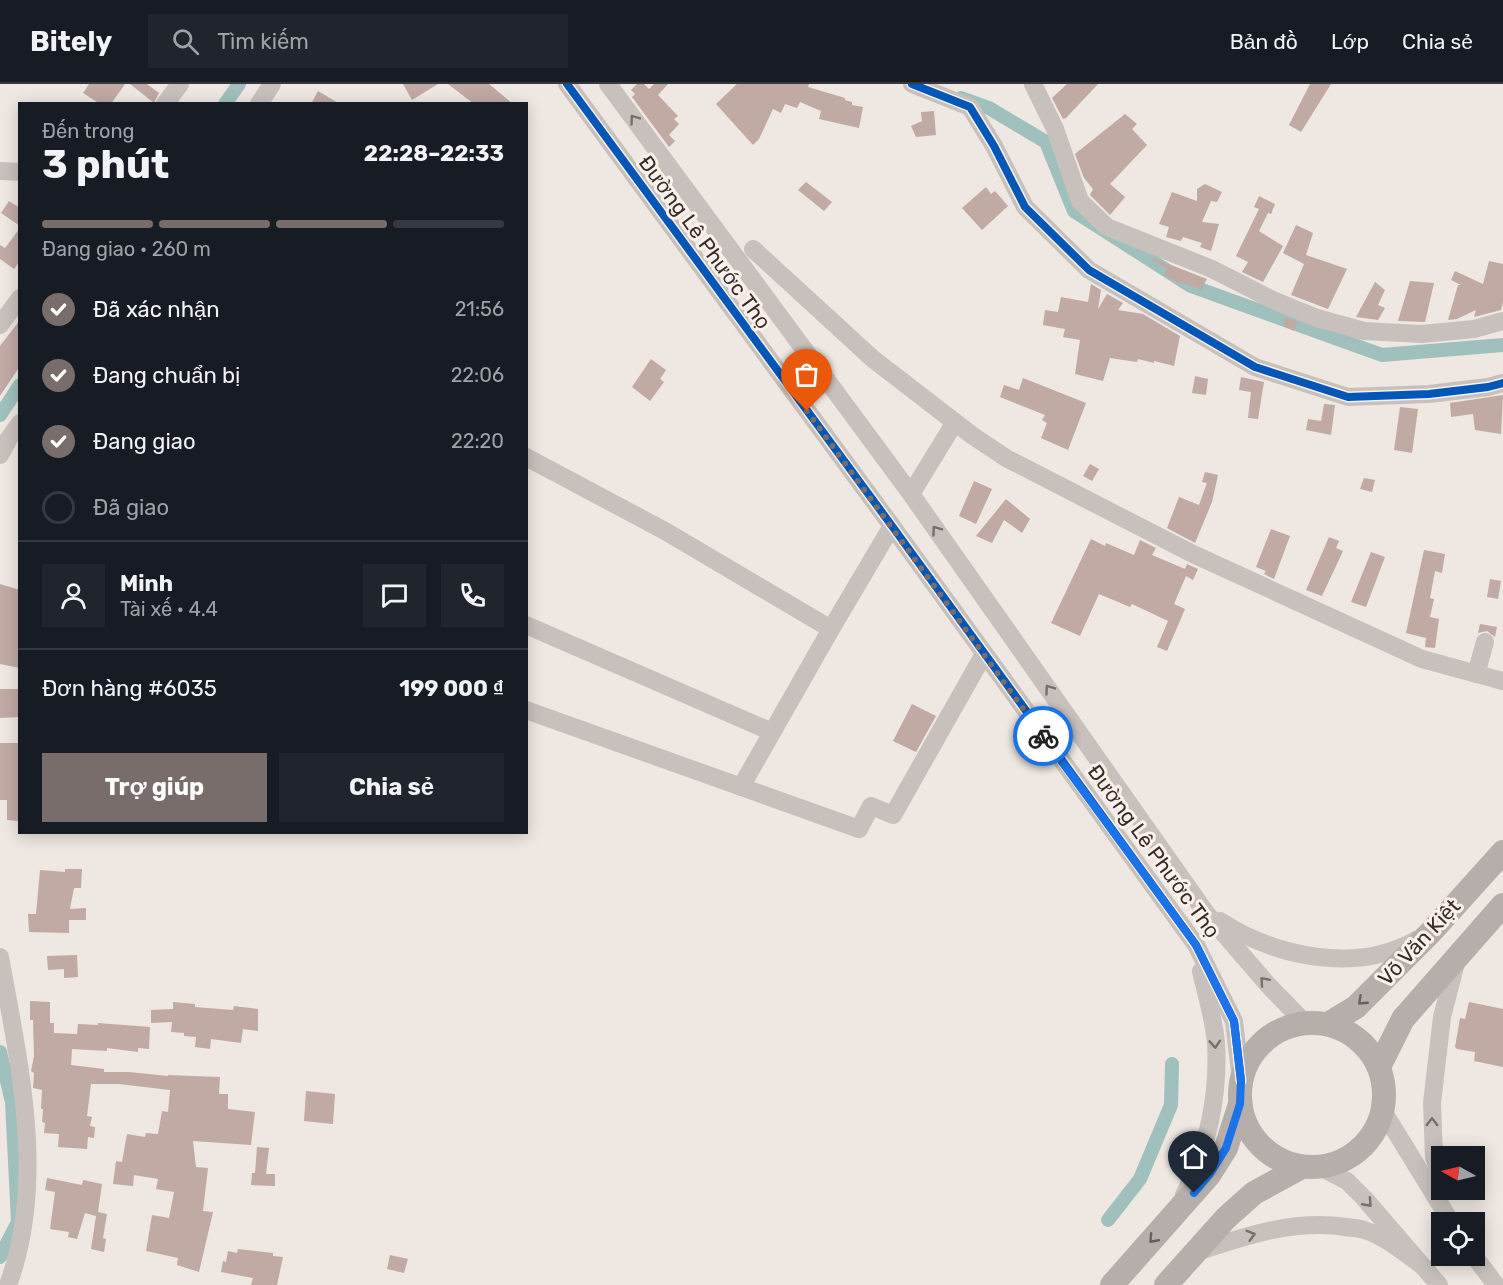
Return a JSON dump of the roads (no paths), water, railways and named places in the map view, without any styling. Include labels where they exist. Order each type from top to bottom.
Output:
[{"type":"main road","name":"Võ Văn Kiệt","points":[[1316,1023],[1356,1007],[1431,932],[1503,852]]},
{"type":"main road","name":"Võ Văn Kiệt","points":[[1379,1067],[1403,1018],[1503,905]]},
{"type":"main road","points":[[1110,1283],[1173,1217],[1209,1175],[1226,1148],[1249,1059],[1263,1041],[1283,1029],[1316,1023],[1349,1033],[1367,1047],[1379,1067],[1384,1088],[1383,1111],[1375,1131],[1361,1149],[1343,1161],[1311,1168],[1254,1193],[1226,1218],[1166,1285]]},
{"type":"main road","points":[[1240,1092],[1246,1126],[1259,1146],[1278,1160],[1311,1168]]},
{"type":"street","points":[[260,102],[272,84]]},
{"type":"street","name":"Đường Lê Phước Thọ","points":[[567,84],[1196,945],[1234,1021],[1240,1092]]},
{"type":"street","name":"Đường Lê Phước Thọ","points":[[608,84],[911,494],[1206,913],[1268,985],[1316,1023]]},
{"type":"street","points":[[912,84],[970,107],[994,146],[1025,207],[1089,270],[1255,367],[1348,397],[1429,394],[1488,387],[1503,382]]},
{"type":"street","points":[[1033,84],[1055,129],[1080,201],[1107,227],[1212,269],[1273,300],[1317,318],[1364,331],[1422,334],[1474,328],[1503,321]]},
{"type":"street","points":[[0,171],[18,172]]},
{"type":"street","points":[[753,249],[873,359],[1006,458],[1193,554],[1422,659],[1503,681]]},
{"type":"street","points":[[3,316],[18,300]]},
{"type":"street","points":[[911,494],[955,422]]},
{"type":"street","points":[[0,455],[18,426]]},
{"type":"street","points":[[528,458],[665,531],[831,629]]},
{"type":"street","points":[[741,787],[892,526]]},
{"type":"street","points":[[528,626],[772,732]]},
{"type":"street","points":[[1476,674],[1485,642]]},
{"type":"street","points":[[528,711],[859,829],[871,807],[893,815],[984,654]]},
{"type":"street","points":[[1206,913],[1237,932],[1305,956],[1326,958],[1373,957],[1399,950],[1431,932]]},
{"type":"street","points":[[1173,1217],[1193,1179],[1204,1149],[1215,1091],[1216,1042],[1196,945]]},
{"type":"street","points":[[1434,1146],[1432,1103],[1442,1017],[1458,956]]},
{"type":"street","points":[[0,957],[16,1043],[28,1146],[25,1221],[18,1258],[8,1285]]},
{"type":"street","points":[[1383,1111],[1446,1212]]},
{"type":"street","points":[[1311,1168],[1347,1181],[1439,1285]]},
{"type":"street","points":[[1195,1253],[1258,1233],[1294,1225],[1326,1224],[1364,1229],[1427,1269]]},
{"type":"street","points":[[1482,1266],[1496,1285]]},
{"type":"waterway","points":[[226,102],[239,84]]},
{"type":"waterway","points":[[961,98],[989,108],[1046,142],[1074,211],[1191,286],[1382,355],[1503,345]]},
{"type":"waterway","points":[[0,415],[18,388]]},
{"type":"waterway","points":[[0,1052],[12,1102],[18,1222],[0,1257]]},
{"type":"waterway","points":[[1108,1220],[1140,1179],[1171,1105],[1172,1064]]}]
